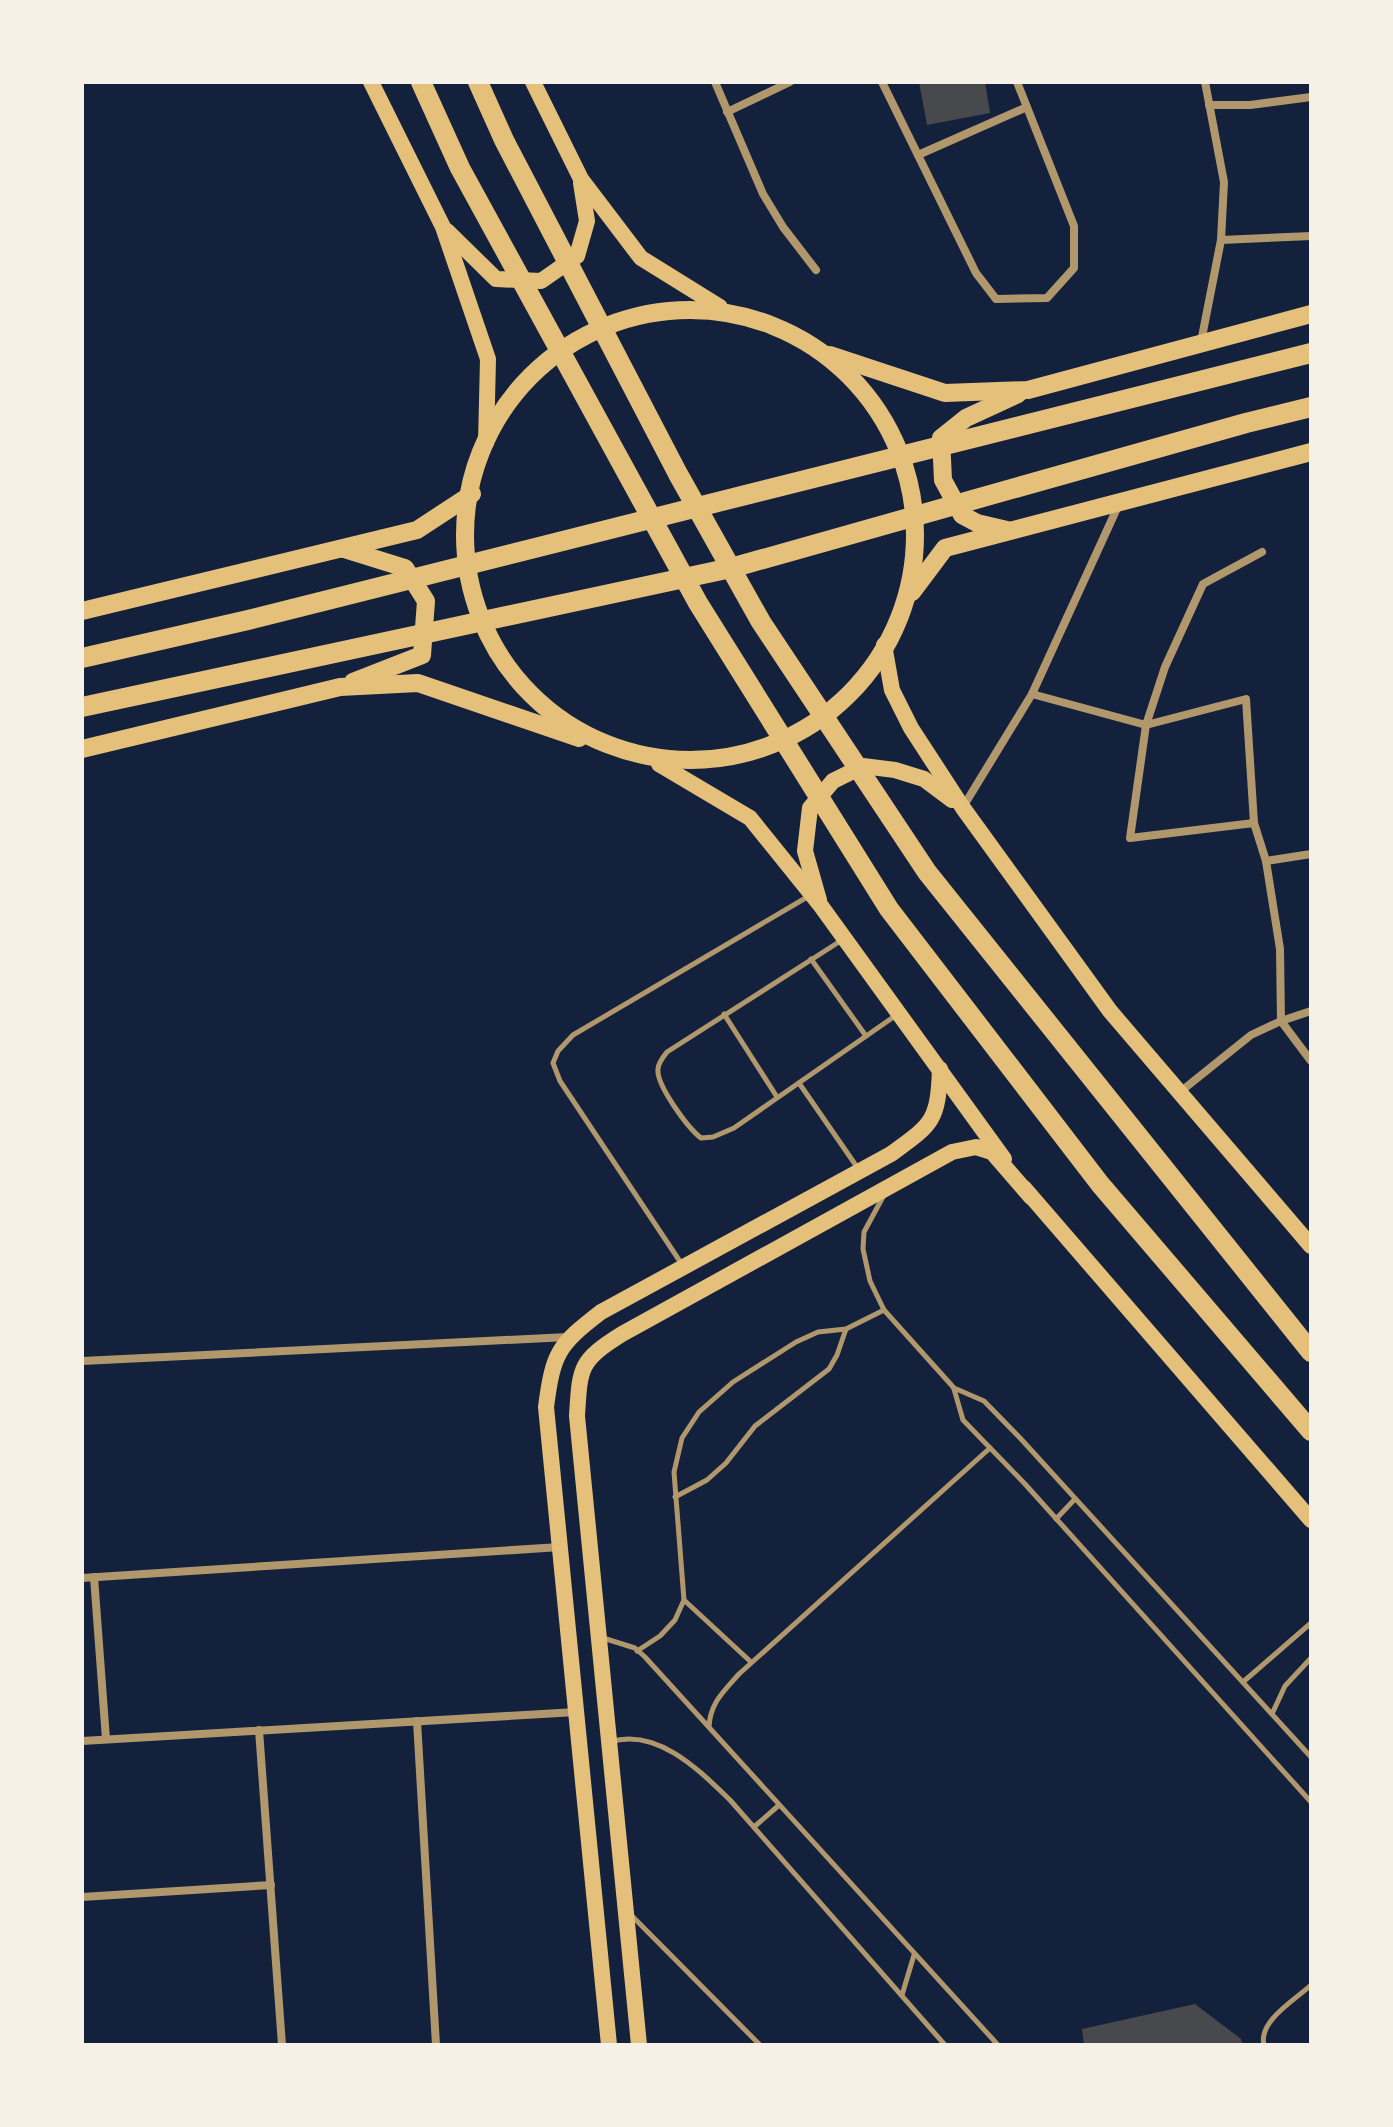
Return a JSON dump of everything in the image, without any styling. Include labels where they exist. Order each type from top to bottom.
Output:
[{"type":"highway","points":[[421,82],[460,168],[698,603],[889,909],[1100,1184],[1311,1431]]},
{"type":"highway","points":[[478,82],[504,140],[678,474],[761,622],[927,872],[1311,1352]]},
{"type":"highway","points":[[82,658],[264,616],[1311,353]]},
{"type":"highway","points":[[82,707],[731,568],[1311,407]]},
{"type":"main road","points":[[371,82],[443,227],[488,359],[486,443]]},
{"type":"main road","points":[[533,82],[581,179],[641,258],[720,307],[771,325],[824,353],[945,393],[1028,390]]},
{"type":"main road","points":[[443,227],[496,279],[541,281],[577,256],[587,221],[581,179]]},
{"type":"main road","points":[[591,742],[525,688],[491,640],[474,595],[469,523],[472,494],[486,443],[511,397],[535,369],[580,337],[628,318],[666,309],[720,307]]},
{"type":"main road","points":[[1009,530],[977,523],[962,515],[943,480],[941,438],[966,418],[1028,390],[1311,314]]},
{"type":"main road","points":[[824,353],[864,390],[893,440],[909,488],[916,538],[910,595]]},
{"type":"main road","points":[[659,764],[727,758],[801,731],[844,699],[884,645],[910,595],[945,548],[1311,452]]},
{"type":"main road","points":[[82,611],[417,530],[472,494]]},
{"type":"main road","points":[[82,749],[340,687],[422,655],[426,601],[405,568],[341,548]]},
{"type":"main road","points":[[884,645],[892,690],[911,728],[963,808],[1110,1011],[1311,1246]]},
{"type":"main road","points":[[340,687],[418,683],[659,764],[750,818],[817,898],[1031,1197]]},
{"type":"main road","points":[[817,898],[805,851],[810,808],[833,781],[863,766],[895,770],[924,779],[963,808]]},
{"type":"main road","points":[[609,2045],[546,1407],[552,1367],[569,1337],[601,1312],[891,1154],[927,1128],[939,1105],[940,1069]]},
{"type":"main road","points":[[639,2045],[577,1416],[579,1377],[593,1352],[952,1152],[976,1147],[992,1152],[1311,1520]]},
{"type":"street","points":[[715,82],[763,194],[783,227],[816,270]]},
{"type":"street","points":[[727,112],[790,82]]},
{"type":"street","points":[[882,82],[976,273],[996,299],[1047,298],[1074,268],[1074,226],[1017,82]]},
{"type":"street","points":[[1201,342],[1221,240],[1224,182],[1205,82]]},
{"type":"street","points":[[1209,105],[1250,105],[1311,97]]},
{"type":"street","points":[[918,155],[1027,107]]},
{"type":"street","points":[[1221,240],[1311,236]]},
{"type":"street","points":[[963,808],[1032,694],[1119,504]]},
{"type":"street","points":[[1254,823],[1130,838],[1146,725],[1165,667],[1203,584],[1262,552]]},
{"type":"street","points":[[1032,694],[1146,725],[1246,699],[1254,823],[1266,861],[1280,949],[1281,1021],[1311,1061]]},
{"type":"street","points":[[1266,861],[1311,854]]},
{"type":"street","points":[[1180,1092],[1251,1035],[1311,1011]]},
{"type":"street","points":[[82,1361],[569,1337]]},
{"type":"street","points":[[82,1578],[560,1547]]},
{"type":"street","points":[[94,1577],[106,1739]]},
{"type":"street","points":[[82,1741],[576,1712]]},
{"type":"street","points":[[417,1721],[436,2045]]},
{"type":"street","points":[[259,1730],[282,2045]]},
{"type":"street","points":[[82,1897],[271,1885]]},
{"type":"lane","points":[[684,1266],[560,1081],[553,1063],[558,1051],[573,1035],[817,898]]},
{"type":"lane","points":[[845,938],[667,1052],[658,1066],[659,1079],[690,1130],[701,1138],[713,1137],[734,1128],[899,1013]]},
{"type":"lane","points":[[811,959],[866,1036]]},
{"type":"lane","points":[[724,1014],[777,1098]]},
{"type":"lane","points":[[799,1083],[860,1171]]},
{"type":"lane","points":[[889,1187],[868,1223],[863,1249],[870,1281],[884,1310],[954,1388],[984,1401],[1311,1757]]},
{"type":"lane","points":[[637,1651],[660,1636],[675,1620],[684,1600],[674,1472],[682,1438],[699,1412],[733,1382],[796,1342],[818,1332],[846,1329],[884,1310]]},
{"type":"lane","points":[[675,1497],[707,1480],[726,1463],[755,1426],[829,1369],[846,1329]]},
{"type":"lane","points":[[954,1388],[963,1420],[1311,1802]]},
{"type":"lane","points":[[709,1728],[710,1712],[717,1698],[751,1662],[990,1448]]},
{"type":"lane","points":[[1056,1519],[1075,1499]]},
{"type":"lane","points":[[684,1600],[751,1662]]},
{"type":"lane","points":[[1243,1682],[1311,1623]]},
{"type":"lane","points":[[599,1636],[637,1651],[998,2045]]},
{"type":"lane","points":[[1272,1714],[1285,1686],[1311,1658]]},
{"type":"lane","points":[[609,1742],[621,1738],[640,1740],[678,1755],[704,1775],[754,1827],[945,2045]]},
{"type":"lane","points":[[754,1827],[778,1806]]},
{"type":"lane","points":[[626,1909],[760,2045]]},
{"type":"lane","points":[[902,1996],[914,1954]]},
{"type":"lane","points":[[1264,2045],[1265,2028],[1311,1985]]},
{"type":"building","points":[[919,82],[985,82],[990,113],[927,125]]},
{"type":"building","points":[[1195,2004],[1241,2039],[1242,2045],[1084,2045],[1082,2029]]}]
